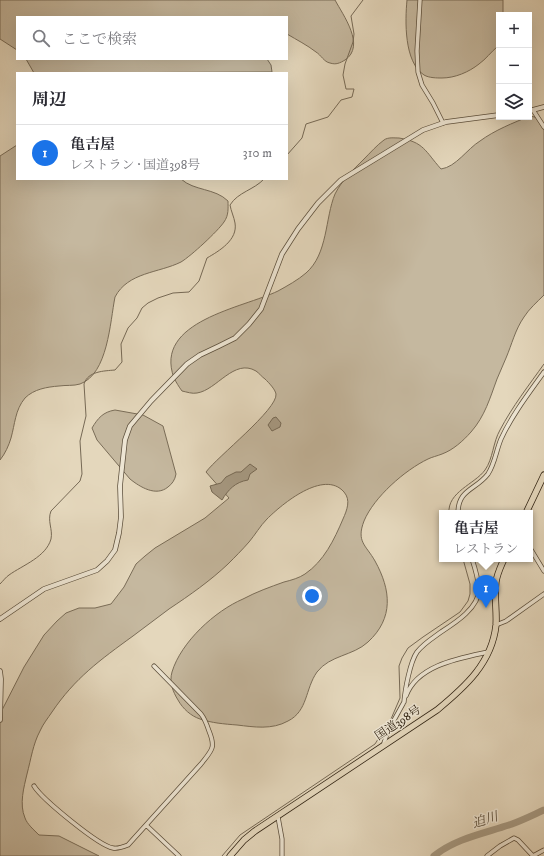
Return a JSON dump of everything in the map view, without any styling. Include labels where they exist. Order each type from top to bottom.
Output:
[{"type":"highway","points":[[527,510],[544,475]]},
{"type":"highway","name":"国道398号","points":[[230,856],[244,840],[437,710],[455,696],[476,675],[492,643],[496,625],[496,582],[503,562]]},
{"type":"street","points":[[420,0],[417,51],[418,72],[422,85],[443,123]]},
{"type":"street","points":[[532,111],[544,107]]},
{"type":"street","points":[[532,112],[544,127]]},
{"type":"street","points":[[0,619],[44,589],[97,570],[107,561],[115,550],[121,517],[120,486],[125,440],[130,426],[187,364],[200,355],[235,338],[261,310],[282,254],[298,229],[318,203],[341,180],[423,130],[443,123],[496,115]]},
{"type":"street","points":[[458,510],[461,497],[488,474],[508,426],[544,372]]},
{"type":"street","points":[[533,553],[544,571]]},
{"type":"street","points":[[404,702],[412,664],[417,652],[430,640],[461,617],[472,607],[478,597],[479,589],[473,562]]},
{"type":"street","points":[[496,625],[506,621],[544,594]]},
{"type":"street","points":[[382,747],[388,731],[413,682],[439,665],[488,652]]},
{"type":"street","points":[[34,786],[44,798],[76,825],[111,848],[118,849],[128,845],[201,764],[210,753],[214,742],[201,714],[154,666]]},
{"type":"street","points":[[0,671],[0,720]]},
{"type":"street","points":[[278,817],[282,839],[282,856]]},
{"type":"street","points":[[146,824],[179,856]]},
{"type":"street","points":[[487,856],[514,838],[518,840],[533,856],[544,850]]},
{"type":"shaded area","points":[[0,0],[335,0],[351,30],[353,47],[351,54],[345,60],[340,63],[332,64],[324,60],[313,49],[288,35],[288,16],[16,16],[16,49],[0,39]]},
{"type":"shaded area","points":[[407,0],[503,0],[503,12],[496,12],[496,48],[475,67],[457,76],[447,78],[426,76],[417,69],[409,51],[406,19]]},
{"type":"shaded area","points":[[27,60],[268,60],[271,65],[272,72],[33,72]]},
{"type":"shaded area","points":[[532,116],[539,118],[544,124],[544,295],[528,311],[521,322],[487,407],[476,426],[461,442],[450,450],[430,458],[400,477],[375,503],[364,521],[361,534],[363,543],[375,561],[387,593],[386,613],[376,633],[362,647],[322,666],[313,679],[303,706],[299,712],[288,721],[276,726],[256,727],[223,724],[197,718],[182,706],[176,697],[171,683],[172,672],[176,661],[183,650],[200,629],[221,611],[232,604],[258,592],[305,574],[318,563],[328,550],[346,512],[348,502],[346,495],[336,486],[326,484],[315,486],[304,491],[283,505],[267,519],[244,548],[200,588],[110,653],[79,679],[61,700],[43,726],[34,746],[23,790],[22,807],[26,820],[39,835],[59,836],[99,856],[0,856],[0,714],[24,667],[44,635],[66,613],[79,608],[95,608],[111,604],[124,587],[136,564],[155,548],[205,518],[229,498],[206,472],[258,421],[274,401],[276,394],[272,386],[256,371],[248,368],[233,371],[204,391],[190,393],[182,391],[174,378],[171,359],[176,343],[188,330],[205,320],[224,311],[278,291],[306,273],[313,265],[322,246],[335,194],[352,171],[384,140],[389,138],[399,138],[414,142],[427,152],[441,169],[452,165],[475,144],[504,127],[521,120],[532,120]]},
{"type":"shaded area","points":[[16,146],[16,180],[182,180],[192,186],[211,191],[223,197],[228,201],[228,209],[227,217],[221,226],[204,243],[181,262],[136,278],[121,289],[115,297],[106,346],[97,370],[80,384],[54,386],[41,389],[32,392],[25,398],[17,412],[9,444],[0,460],[0,156]]},
{"type":"shaded area","points":[[115,410],[143,415],[163,426],[176,474],[171,485],[163,490],[153,491],[138,485],[130,479],[97,440],[92,428],[96,421],[107,412]]},
{"type":"shaded area","points":[[276,417],[281,423],[280,427],[272,431],[268,425],[273,418]]},
{"type":"shaded area","points":[[250,464],[257,469],[250,474],[248,480],[232,487],[222,500],[212,492],[210,486],[221,483],[226,477],[236,472],[241,472]]},
{"type":"waterway","points":[[288,154],[302,138],[306,124],[328,117],[341,100],[352,97],[354,89],[346,89],[343,75],[345,64],[353,42],[354,34],[351,16],[363,0]]},
{"type":"waterway","points":[[0,584],[8,576],[39,556],[44,551],[51,539],[51,511],[80,481],[82,474],[80,441],[86,416],[84,384],[86,380],[89,376],[97,372],[115,370],[122,362],[121,344],[128,328],[137,318],[142,308],[158,298],[173,293],[189,292],[199,281],[207,258],[227,244],[234,235],[235,223],[230,205],[237,197],[263,180]]},
{"type":"waterway","points":[[449,510],[452,499],[480,475],[488,466],[498,435],[505,421],[544,364]]},
{"type":"waterway","points":[[222,856],[240,835],[375,744],[391,719],[400,698],[399,666],[408,648],[460,612],[468,601],[470,584],[464,562]]},
{"type":"waterway","name":"迫川","points":[[434,856],[461,840],[512,824],[544,810]]},
{"type":"place","name":"亀吉屋","points":[[486,608]]}]
